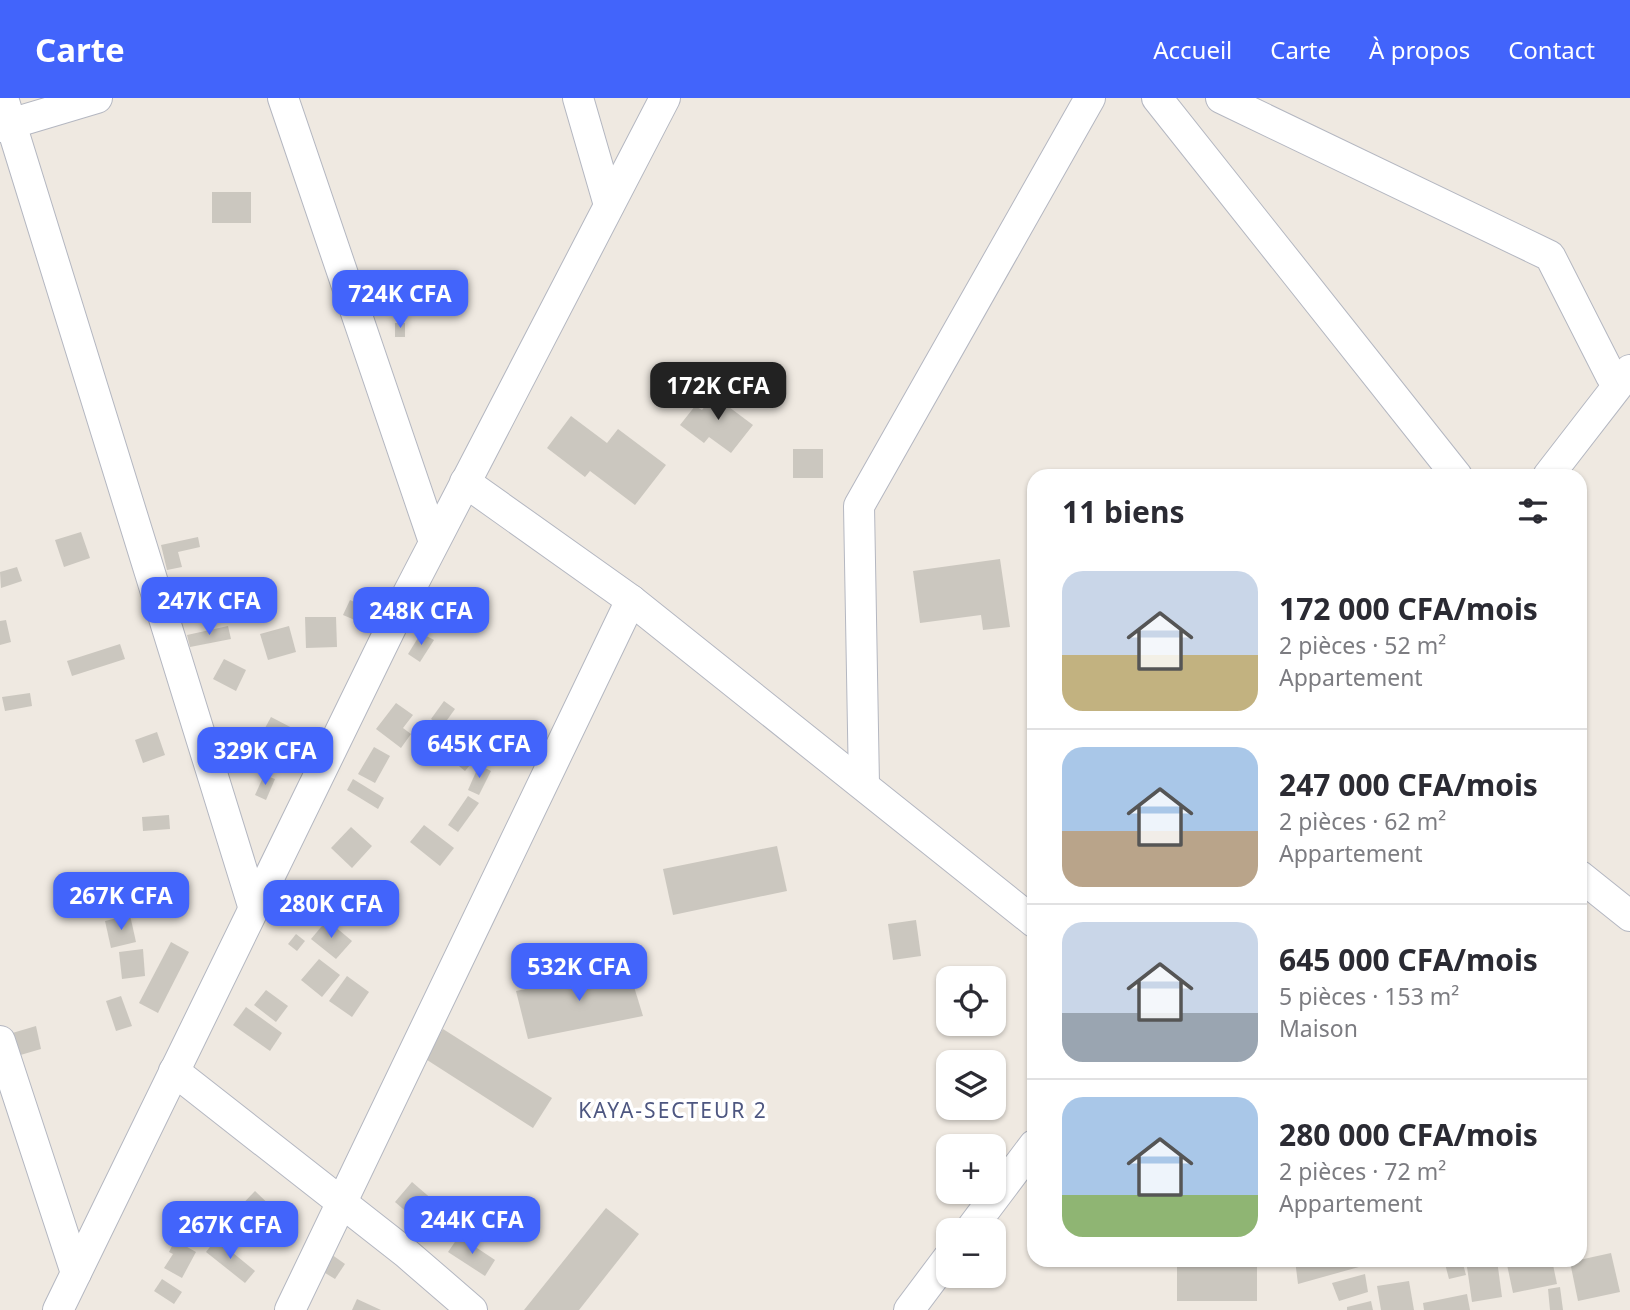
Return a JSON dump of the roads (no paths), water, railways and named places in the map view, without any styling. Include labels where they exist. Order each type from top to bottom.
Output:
[{"type":"street","points":[[97,98],[4,116],[254,909]]},
{"type":"street","points":[[283,98],[434,542]]},
{"type":"street","points":[[579,98],[609,205]]},
{"type":"street","points":[[58,1310],[397,615],[665,98]]},
{"type":"street","points":[[864,785],[859,506],[1090,98]]},
{"type":"street","points":[[1157,98],[1451,469]]},
{"type":"street","points":[[1221,98],[1550,256],[1620,373],[1553,469]]},
{"type":"street","points":[[465,482],[631,600],[1027,916]]},
{"type":"street","points":[[290,1310],[631,600]]},
{"type":"street","points":[[1587,882],[1630,916]]},
{"type":"street","points":[[0,1041],[76,1273]]},
{"type":"street","points":[[174,1071],[406,1253],[472,1310]]},
{"type":"street","points":[[979,1218],[1027,1154]]},
{"type":"street","points":[[909,1310],[936,1274]]},
{"type":"district","name":"KAYA-SECTEUR 2","points":[[673,1110]]}]
